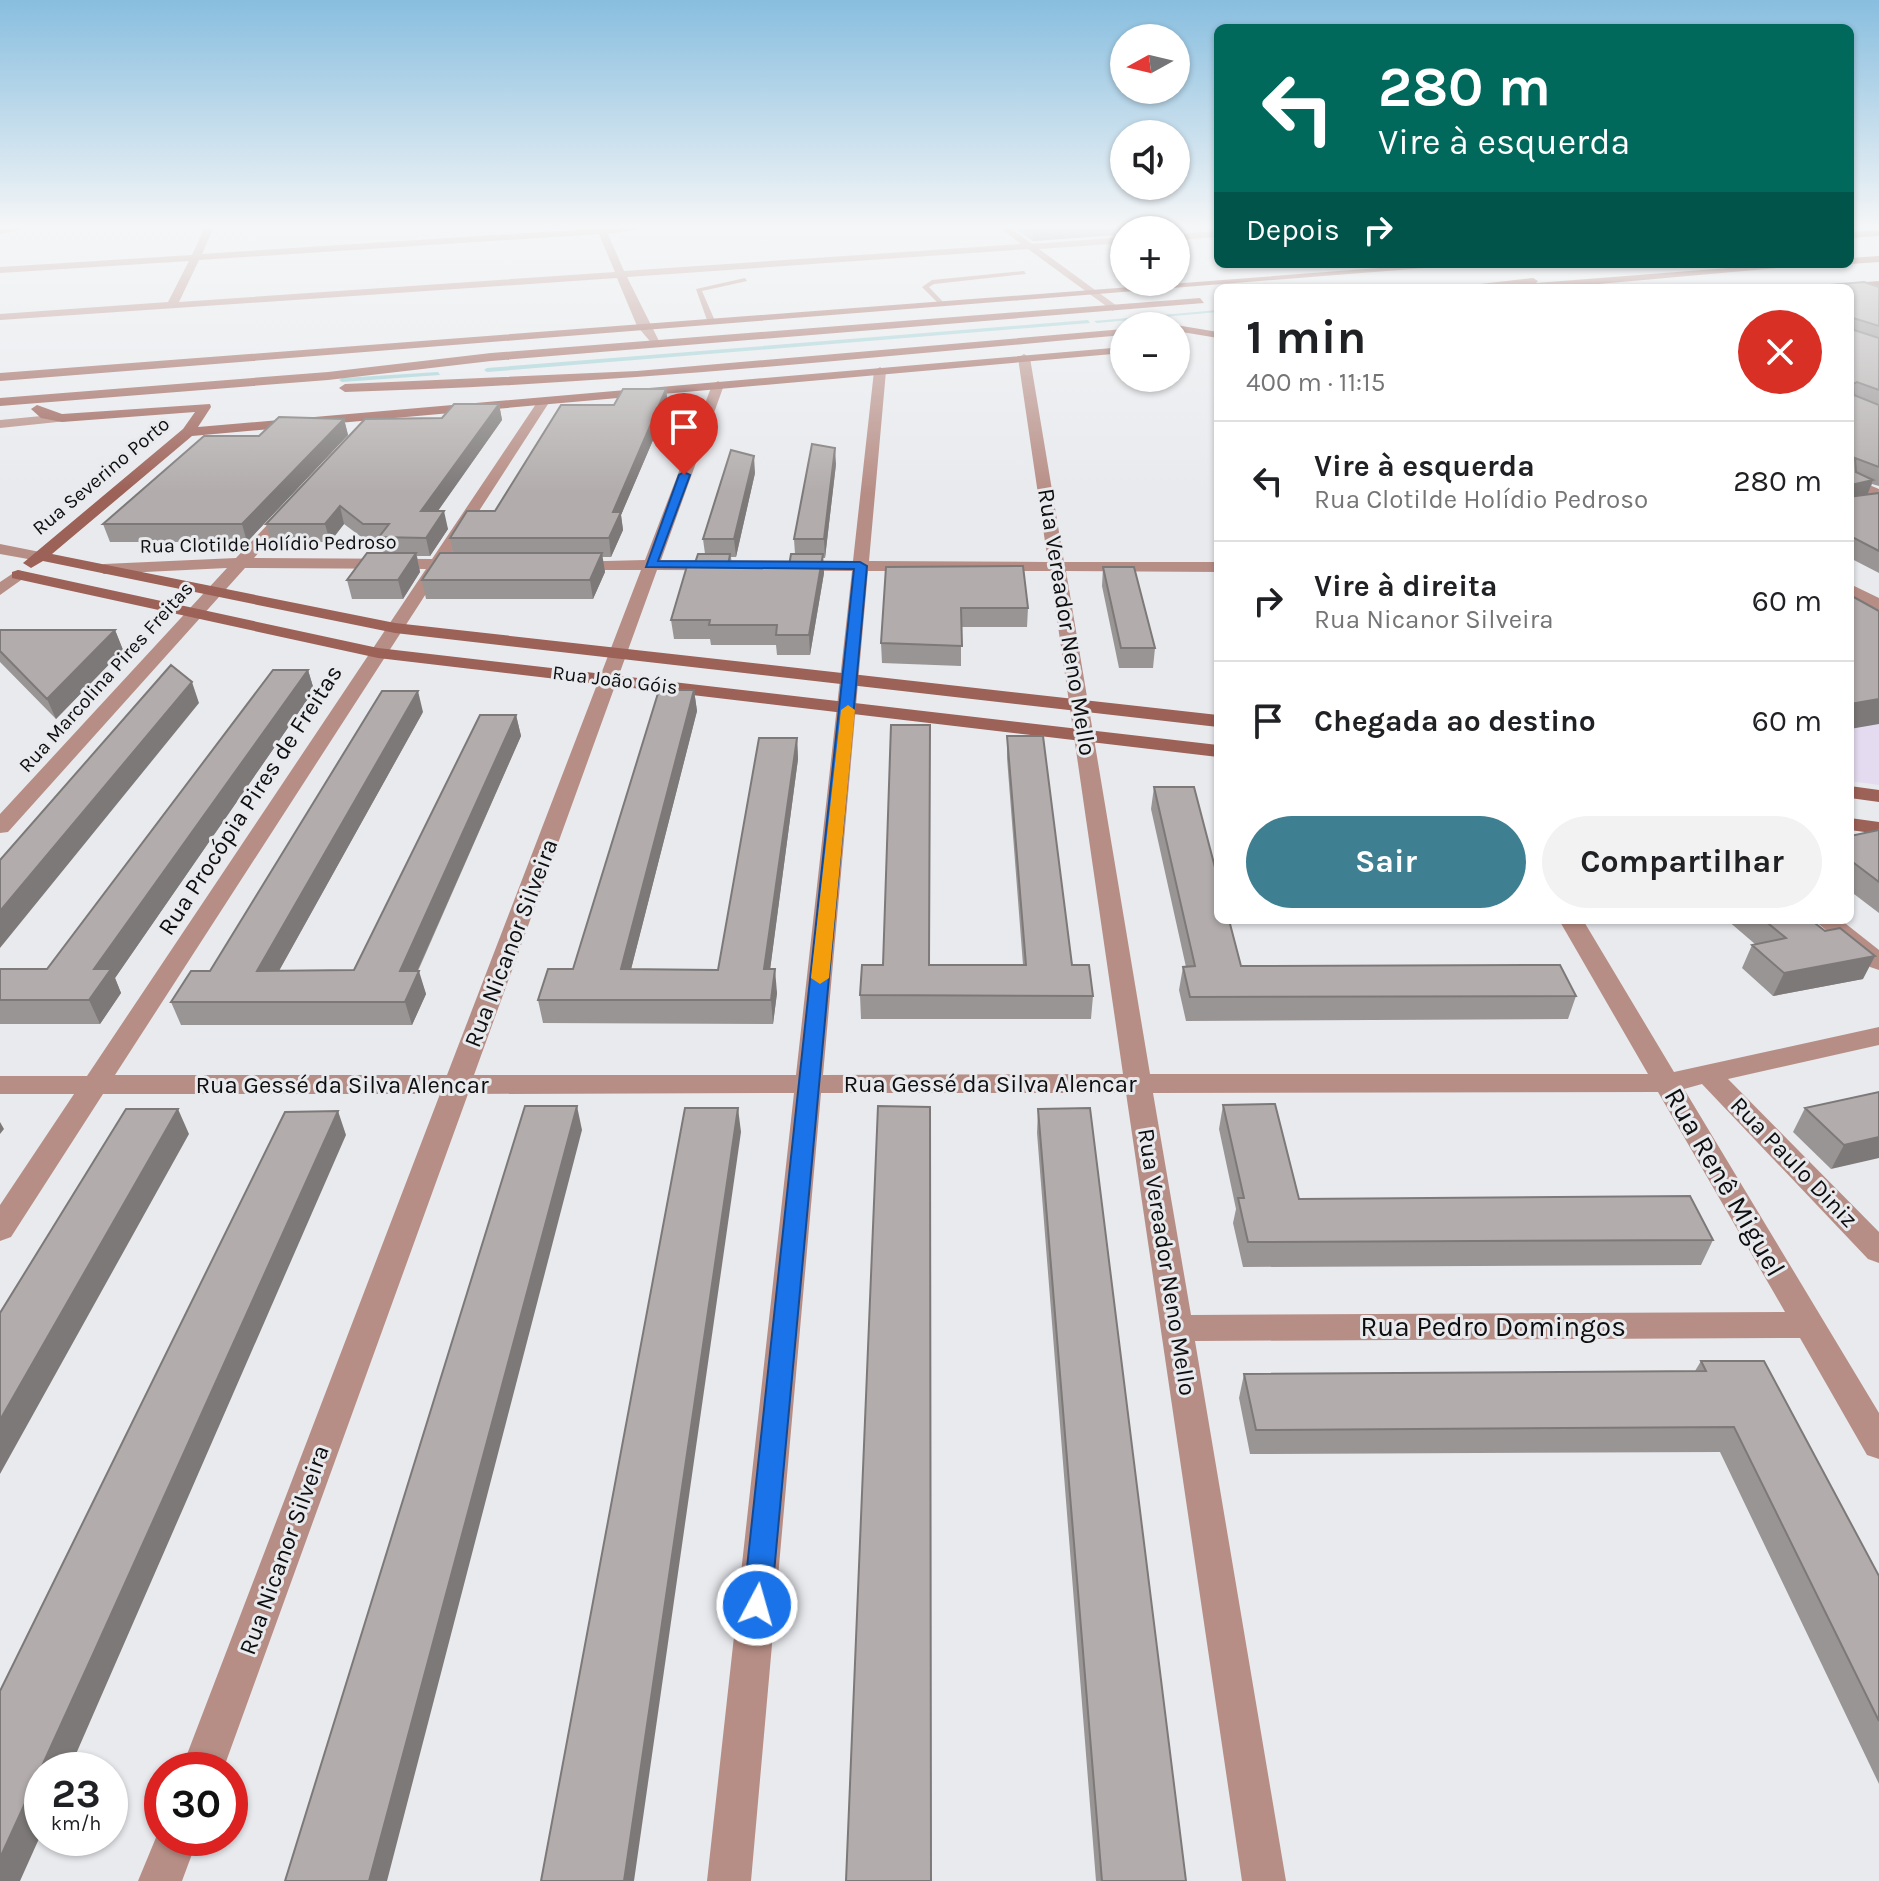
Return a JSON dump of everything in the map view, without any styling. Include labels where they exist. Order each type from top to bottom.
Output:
[{"type":"street","points":[[639,317],[654,343]]},
{"type":"street","points":[[0,377],[768,317]]},
{"type":"street","points":[[0,402],[328,376],[491,357],[654,343],[998,317]]},
{"type":"street","points":[[1190,327],[1214,324]]},
{"type":"street","points":[[1190,330],[1214,334]]},
{"type":"street","points":[[1,422],[32,409],[305,389],[497,383],[1110,333]]},
{"type":"street","points":[[1190,344],[1214,342]]},
{"type":"street","points":[[188,432],[1110,351]]},
{"type":"street","points":[[491,357],[474,361],[463,370],[464,376],[497,383]]},
{"type":"street","name":"Rua Vereador Neno Mello","points":[[1024,358],[1086,735],[1264,1881]]},
{"type":"street","points":[[729,1881],[880,371]]},
{"type":"street","name":"Rua Nicanor Silveira","points":[[209,1752],[718,385]]},
{"type":"street","name":"Rua Procópia Pires de Freitas","points":[[0,1229],[544,401]]},
{"type":"street","name":"Rua Severino Porto","points":[[0,590],[188,432],[205,407],[62,418],[32,409]]},
{"type":"street","points":[[360,432],[375,415]]},
{"type":"street","points":[[1,422],[62,418]]},
{"type":"street","points":[[1854,483],[1879,495]]},
{"type":"street","name":"Rua Marcolina Pires Freitas","points":[[0,827],[300,498]]},
{"type":"street","points":[[0,549],[39,556]]},
{"type":"street","name":"Rua Clotilde Holídio Pedroso","points":[[39,556],[104,569],[240,563],[482,564]]},
{"type":"street","points":[[559,565],[1214,567]]},
{"type":"street","name":"Rua João Góis","points":[[104,569],[395,628],[1214,721]]},
{"type":"street","name":"Rua João Góis","points":[[18,575],[378,653],[1214,751]]},
{"type":"street","points":[[1854,591],[1879,605]]},
{"type":"street","points":[[1854,793],[1879,796]]},
{"type":"street","points":[[1854,825],[1879,828]]},
{"type":"street","name":"Rua Renê Miguel","points":[[1573,924],[1879,1444]]},
{"type":"street","points":[[1831,924],[1879,962]]},
{"type":"street","name":"Rua Gessé da Silva Alencar","points":[[0,1085],[1667,1083],[1879,1036]]},
{"type":"street","name":"Rua Paulo Diniz","points":[[1708,1074],[1879,1251]]},
{"type":"street","name":"Rua Pedro Domingos","points":[[1177,1328],[1809,1325]]},
{"type":"street","points":[[160,1881],[170,1856]]},
{"type":"lane","points":[[709,317],[711,321]]},
{"type":"shaded area","points":[[1854,625],[1879,639],[1879,785],[1854,782]]},
{"type":"building","points":[[1854,317],[1879,317],[1879,326],[1854,318]]},
{"type":"building","points":[[1854,330],[1879,338],[1879,390],[1854,384]]},
{"type":"building","points":[[623,389],[666,389],[613,512],[621,512],[609,538],[450,538],[467,511],[495,511],[561,405],[614,405]]},
{"type":"building","points":[[1854,395],[1879,405],[1879,467],[1855,458],[1856,472],[1873,480],[1855,484],[1855,496],[1879,493],[1879,551],[1854,538]]},
{"type":"building","points":[[454,404],[499,404],[421,511],[444,511],[426,538],[379,537],[389,524],[363,524],[340,506],[325,524],[266,524],[365,419],[442,418]]},
{"type":"building","points":[[279,417],[344,419],[242,524],[103,524],[204,436],[259,436]]},
{"type":"building","points":[[812,444],[835,448],[824,539],[794,539]]},
{"type":"building","points":[[731,450],[754,456],[734,539],[703,539]]},
{"type":"building","points":[[367,553],[416,553],[398,580],[347,580]]},
{"type":"building","points":[[440,553],[602,553],[590,580],[422,580]]},
{"type":"building","points":[[698,554],[730,554],[728,566],[789,566],[791,554],[823,554],[809,635],[776,635],[777,625],[709,625],[710,620],[671,620],[687,566],[694,566]]},
{"type":"building","points":[[1023,566],[1028,608],[961,608],[962,646],[881,643],[886,567]]},
{"type":"building","points":[[1103,567],[1134,567],[1155,648],[1121,648]]},
{"type":"building","points":[[1854,597],[1879,611],[1879,699],[1854,703]]},
{"type":"building","points":[[0,630],[115,630],[47,699],[0,651]]},
{"type":"building","points":[[171,665],[192,682],[0,911],[0,860]]},
{"type":"building","points":[[273,670],[308,670],[94,969],[111,969],[89,1000],[0,1000],[0,969],[47,969]]},
{"type":"building","points":[[659,690],[694,690],[621,969],[718,970],[759,738],[797,738],[764,969],[775,969],[771,1000],[538,1000],[548,969],[573,969]]},
{"type":"building","points":[[382,691],[418,691],[257,971],[354,970],[480,715],[516,715],[400,971],[419,971],[405,1002],[171,1002],[191,971],[210,971]]},
{"type":"building","points":[[891,725],[930,725],[929,965],[1026,965],[1007,736],[1043,736],[1072,965],[1089,965],[1093,996],[860,995],[862,965],[883,965]]},
{"type":"building","points":[[1154,787],[1194,787],[1214,864],[1214,924],[1230,924],[1241,966],[1560,965],[1576,996],[1190,997],[1183,967],[1195,966]]},
{"type":"building","points":[[1879,830],[1879,882],[1854,863],[1854,835]]},
{"type":"building","points":[[1769,924],[1816,924],[1825,931],[1840,928],[1875,956],[1784,973],[1752,945],[1786,938]]},
{"type":"building","points":[[1879,1092],[1879,1137],[1844,1145],[1805,1108]]},
{"type":"building","points":[[1275,1104],[1299,1199],[1690,1196],[1713,1240],[1248,1242],[1238,1198],[1244,1198],[1223,1105]]},
{"type":"building","points":[[525,1106],[577,1106],[369,1881],[285,1881]]},
{"type":"building","points":[[878,1106],[930,1107],[931,1881],[846,1881]]},
{"type":"building","points":[[685,1108],[738,1108],[624,1881],[541,1881]]},
{"type":"building","points":[[1090,1108],[1186,1881],[1102,1881],[1038,1109]]},
{"type":"building","points":[[126,1109],[178,1109],[0,1420],[0,1313]]},
{"type":"building","points":[[338,1111],[48,1752],[24,1752],[24,1805],[0,1858],[0,1691],[285,1112]]},
{"type":"building","points":[[1701,1361],[1764,1361],[1879,1576],[1879,1721],[1734,1427],[1256,1430],[1244,1374],[1706,1371]]},
{"type":"waterway","points":[[1097,321],[1148,317]]},
{"type":"waterway","points":[[487,370],[1088,322]]},
{"type":"waterway","points":[[342,380],[438,374]]},
{"type":"slow traffic","points":[[820,978],[848,710]]},
{"type":"route","points":[[684,475],[651,565],[860,566],[757,1605]]}]
